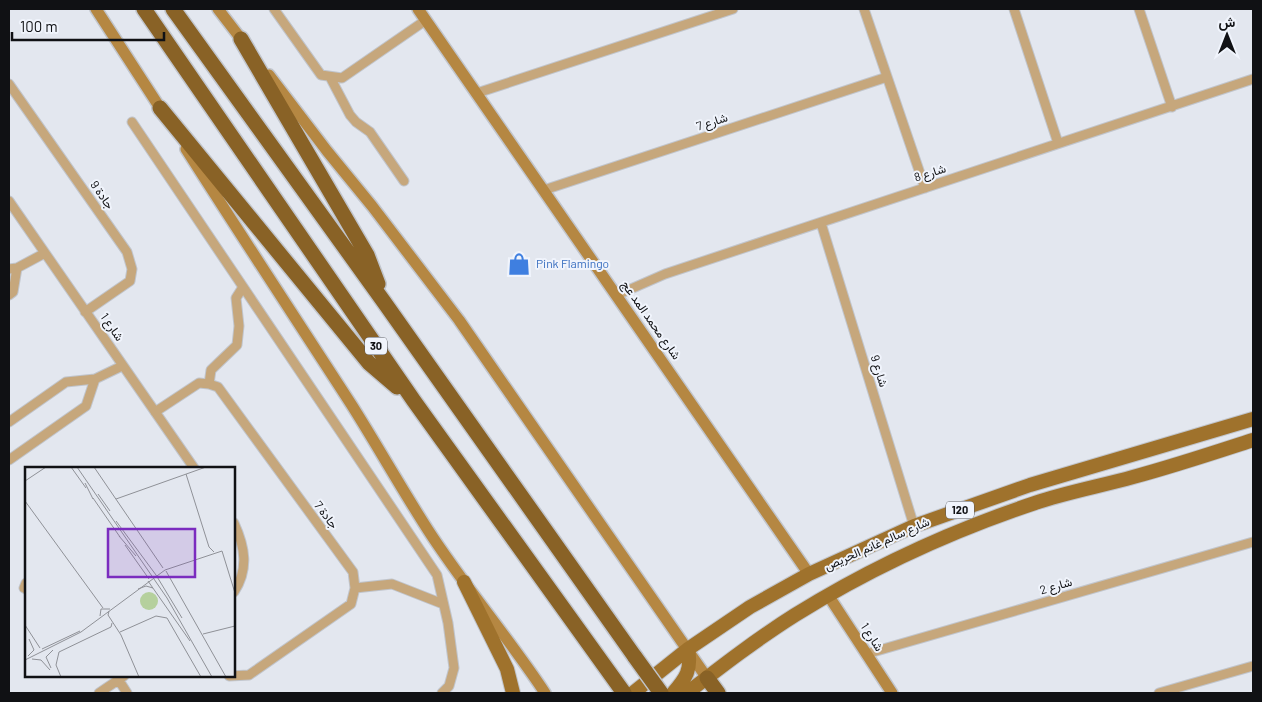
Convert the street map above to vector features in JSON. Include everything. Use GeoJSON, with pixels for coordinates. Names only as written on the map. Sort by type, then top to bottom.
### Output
{"type":"FeatureCollection","features":[{"type":"Feature","properties":{"kind":"highway","name":"30"},"geometry":{"type":"LineString","coordinates":[[144,9],[414,401],[624,693]]}},
{"type":"Feature","properties":{"kind":"highway","name":"30"},"geometry":{"type":"LineString","coordinates":[[173,9],[384,302],[661,693]]}},
{"type":"Feature","properties":{"kind":"highway"},"geometry":{"type":"LineString","coordinates":[[241,39],[367,255],[384,302]]}},
{"type":"Feature","properties":{"kind":"highway"},"geometry":{"type":"LineString","coordinates":[[160,108],[370,363],[414,401]]}},
{"type":"Feature","properties":{"kind":"highway"},"geometry":{"type":"LineString","coordinates":[[707,678],[718,693]]}},
{"type":"Feature","properties":{"kind":"main road"},"geometry":{"type":"LineString","coordinates":[[96,9],[268,278],[352,405],[428,531],[519,654],[545,693]]}},
{"type":"Feature","properties":{"kind":"main road"},"geometry":{"type":"LineString","coordinates":[[218,9],[327,151],[372,206],[458,320],[707,678]]}},
{"type":"Feature","properties":{"kind":"main road","name":"شارع محمد المد عج"},"geometry":{"type":"LineString","coordinates":[[418,9],[809,574]]}},
{"type":"Feature","properties":{"kind":"main road","name":"شارع سالم غانم الحريص"},"geometry":{"type":"LineString","coordinates":[[660,672],[688,649],[750,606],[809,574],[914,526],[1030,485],[1253,419]]}},
{"type":"Feature","properties":{"kind":"main road","name":"شارع سالم غانم الحريص"},"geometry":{"type":"LineString","coordinates":[[687,693],[793,617],[828,595],[889,563],[950,536],[1035,503],[1136,476],[1253,440]]}},
{"type":"Feature","properties":{"kind":"main road"},"geometry":{"type":"LineString","coordinates":[[1131,455],[1127,458],[1126,467],[1128,472],[1136,476]]}},
{"type":"Feature","properties":{"kind":"main road"},"geometry":{"type":"LineString","coordinates":[[464,582],[507,669],[513,693]]}},
{"type":"Feature","properties":{"kind":"main road","name":"شارع 1"},"geometry":{"type":"LineString","coordinates":[[828,595],[892,693]]}},
{"type":"Feature","properties":{"kind":"main road"},"geometry":{"type":"LineString","coordinates":[[672,693],[687,674],[691,661],[688,649]]}},
{"type":"Feature","properties":{"kind":"main road"},"geometry":{"type":"LineString","coordinates":[[633,693],[660,672]]}},
{"type":"Feature","properties":{"kind":"main road"},"geometry":{"type":"LineString","coordinates":[[638,693],[660,672]]}},
{"type":"Feature","properties":{"kind":"street"},"geometry":{"type":"LineString","coordinates":[[274,9],[321,75],[342,78],[426,20]]}},
{"type":"Feature","properties":{"kind":"street"},"geometry":{"type":"LineString","coordinates":[[477,93],[733,9]]}},
{"type":"Feature","properties":{"kind":"street"},"geometry":{"type":"LineString","coordinates":[[864,9],[924,188]]}},
{"type":"Feature","properties":{"kind":"street"},"geometry":{"type":"LineString","coordinates":[[1014,9],[1058,143]]}},
{"type":"Feature","properties":{"kind":"street"},"geometry":{"type":"LineString","coordinates":[[1139,9],[1172,107]]}},
{"type":"Feature","properties":{"kind":"street"},"geometry":{"type":"LineString","coordinates":[[330,77],[350,115],[370,132],[404,182]]}},
{"type":"Feature","properties":{"kind":"street","name":"شارع 7"},"geometry":{"type":"LineString","coordinates":[[544,190],[887,77]]}},
{"type":"Feature","properties":{"kind":"street","name":"شارع 8"},"geometry":{"type":"LineString","coordinates":[[617,295],[665,274],[1253,79]]}},
{"type":"Feature","properties":{"kind":"street","name":"جادة 9"},"geometry":{"type":"LineString","coordinates":[[9,84],[127,252],[132,268],[130,281],[85,312]]}},
{"type":"Feature","properties":{"kind":"street"},"geometry":{"type":"LineString","coordinates":[[132,122],[437,575],[454,668],[449,686],[442,693]]}},
{"type":"Feature","properties":{"kind":"street","name":"شارع 1"},"geometry":{"type":"LineString","coordinates":[[9,201],[193,467]]}},
{"type":"Feature","properties":{"kind":"street","name":"شارع 9"},"geometry":{"type":"LineString","coordinates":[[821,223],[914,526]]}},
{"type":"Feature","properties":{"kind":"street"},"geometry":{"type":"LineString","coordinates":[[9,295],[13,292],[13,269],[45,253]]}},
{"type":"Feature","properties":{"kind":"street"},"geometry":{"type":"LineString","coordinates":[[155,412],[199,383],[209,384],[211,370],[237,345],[239,326],[236,298],[243,287]]}},
{"type":"Feature","properties":{"kind":"street"},"geometry":{"type":"LineString","coordinates":[[9,422],[66,382],[95,379],[122,366]]}},
{"type":"Feature","properties":{"kind":"street"},"geometry":{"type":"LineString","coordinates":[[9,460],[86,406],[95,379]]}},
{"type":"Feature","properties":{"kind":"street","name":"جادة 7"},"geometry":{"type":"LineString","coordinates":[[209,384],[218,387],[353,572],[355,588]]}},
{"type":"Feature","properties":{"kind":"street"},"geometry":{"type":"LineString","coordinates":[[235,526],[246,556],[240,584],[235,591]]}},
{"type":"Feature","properties":{"kind":"street","name":"شارع 2"},"geometry":{"type":"LineString","coordinates":[[866,654],[1253,542]]}},
{"type":"Feature","properties":{"kind":"street"},"geometry":{"type":"LineString","coordinates":[[235,676],[249,675],[351,604],[355,588],[392,584],[443,604]]}},
{"type":"Feature","properties":{"kind":"street"},"geometry":{"type":"LineString","coordinates":[[1159,693],[1253,666]]}},
{"type":"Feature","properties":{"kind":"street"},"geometry":{"type":"LineString","coordinates":[[99,693],[121,678],[127,693]]}},
{"type":"Feature","properties":{"kind":"place","name":"Pink Flamingo"},"geometry":{"type":"Point","coordinates":[519,264]}}]}
